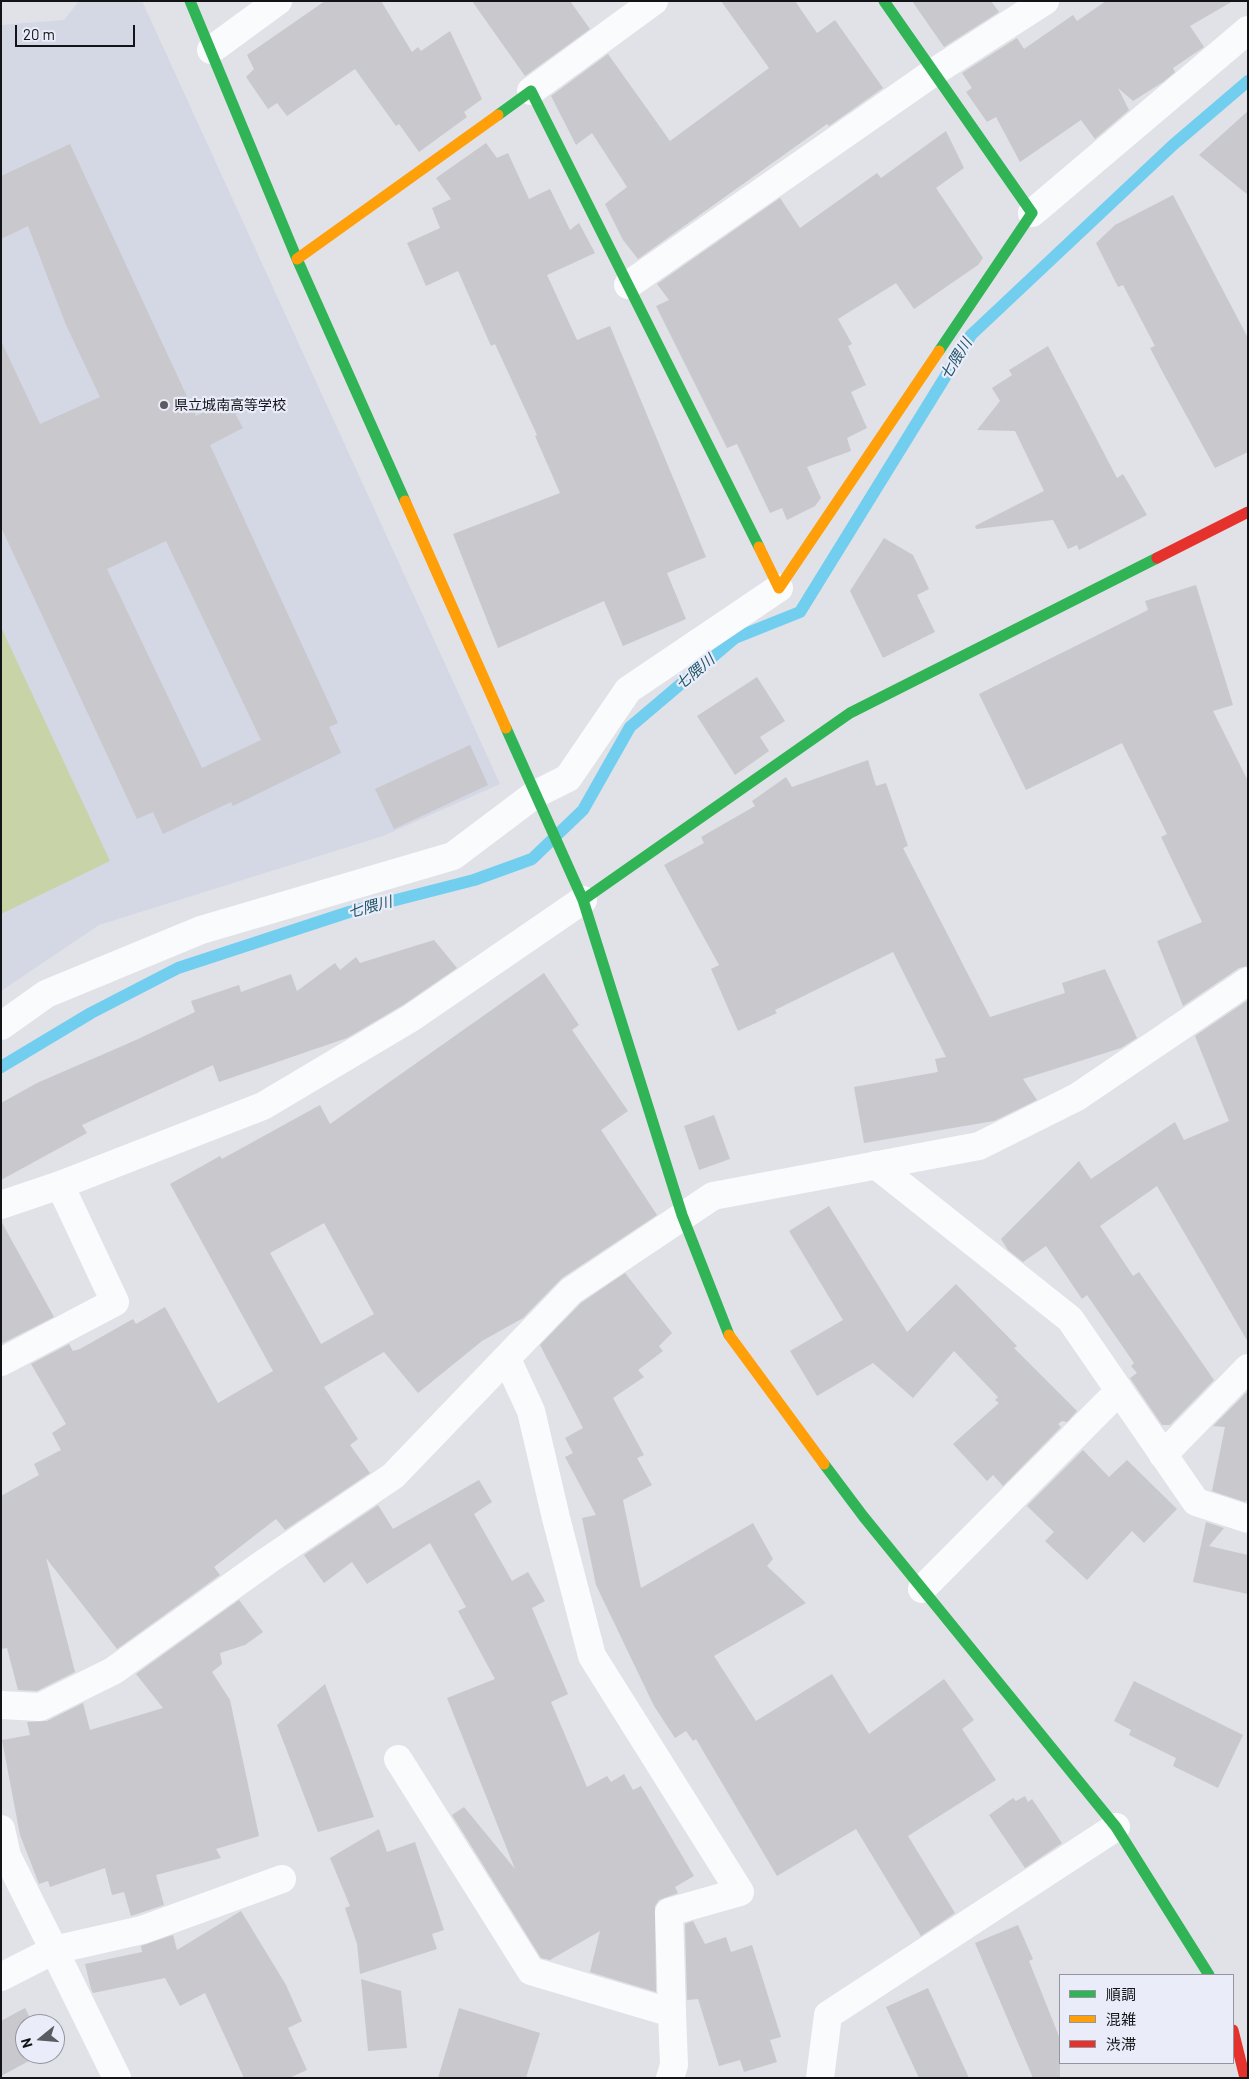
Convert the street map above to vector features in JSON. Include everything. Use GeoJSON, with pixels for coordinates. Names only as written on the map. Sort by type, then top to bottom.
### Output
{"type":"FeatureCollection","features":[{"type":"Feature","properties":{"kind":"street"},"geometry":{"type":"LineString","coordinates":[[190,1],[297,259],[539,806],[583,900],[682,1215],[728,1334],[863,1516],[1116,1827],[1208,1974]]}},
{"type":"Feature","properties":{"kind":"street"},"geometry":{"type":"LineString","coordinates":[[211,50],[278,1]]}},
{"type":"Feature","properties":{"kind":"street"},"geometry":{"type":"LineString","coordinates":[[297,259],[654,1]]}},
{"type":"Feature","properties":{"kind":"street"},"geometry":{"type":"LineString","coordinates":[[884,1],[1032,213]]}},
{"type":"Feature","properties":{"kind":"street"},"geometry":{"type":"LineString","coordinates":[[628,285],[934,72],[1045,1]]}},
{"type":"Feature","properties":{"kind":"street"},"geometry":{"type":"LineString","coordinates":[[1,1026],[46,994],[201,930],[453,856],[539,806],[568,778],[628,690],[779,588],[1032,213],[1248,30]]}},
{"type":"Feature","properties":{"kind":"street"},"geometry":{"type":"LineString","coordinates":[[531,91],[779,588]]}},
{"type":"Feature","properties":{"kind":"street"},"geometry":{"type":"LineString","coordinates":[[1,1205],[60,1185],[263,1106],[411,1018],[850,713],[1248,512]]}},
{"type":"Feature","properties":{"kind":"street"},"geometry":{"type":"LineString","coordinates":[[1,1705],[40,1708],[113,1670],[267,1561],[393,1476],[571,1291],[713,1196],[979,1146],[1077,1098],[1248,981]]}},
{"type":"Feature","properties":{"kind":"street"},"geometry":{"type":"LineString","coordinates":[[876,1165],[1070,1319],[1196,1502],[1248,1519]]}},
{"type":"Feature","properties":{"kind":"street"},"geometry":{"type":"LineString","coordinates":[[1,1362],[115,1302],[60,1185]]}},
{"type":"Feature","properties":{"kind":"street"},"geometry":{"type":"LineString","coordinates":[[507,1359],[531,1412],[592,1656],[740,1892],[669,1912],[674,2065],[670,2078]]}},
{"type":"Feature","properties":{"kind":"street"},"geometry":{"type":"LineString","coordinates":[[1163,1454],[1248,1368]]}},
{"type":"Feature","properties":{"kind":"street"},"geometry":{"type":"LineString","coordinates":[[922,1589],[1120,1391]]}},
{"type":"Feature","properties":{"kind":"street"},"geometry":{"type":"LineString","coordinates":[[398,1759],[531,1971],[672,2013]]}},
{"type":"Feature","properties":{"kind":"street"},"geometry":{"type":"LineString","coordinates":[[820,2078],[828,2015],[1116,1827]]}},
{"type":"Feature","properties":{"kind":"street"},"geometry":{"type":"LineString","coordinates":[[1,1829],[7,1856],[118,2078]]}},
{"type":"Feature","properties":{"kind":"street"},"geometry":{"type":"LineString","coordinates":[[1,1977],[54,1950],[142,1930],[282,1879]]}},
{"type":"Feature","properties":{"kind":"street"},"geometry":{"type":"LineString","coordinates":[[1234,2030],[1248,2024]]}},
{"type":"Feature","properties":{"kind":"street"},"geometry":{"type":"LineString","coordinates":[[1234,2034],[1245,2078]]}},
{"type":"Feature","properties":{"kind":"shaded area","name":"県立城南高等学校"},"geometry":{"type":"Polygon","coordinates":[[[79,1],[142,1],[500,784],[383,836],[99,925],[1,991],[1,25],[64,20],[79,1]]]}},
{"type":"Feature","properties":{"kind":"green space"},"geometry":{"type":"Polygon","coordinates":[[[1,627],[110,861],[1,914],[1,627]]]}},
{"type":"Feature","properties":{"kind":"building"},"geometry":{"type":"Polygon","coordinates":[[[325,1],[381,1],[412,52],[418,47],[421,51],[450,31],[482,99],[464,112],[467,117],[419,152],[399,124],[396,126],[355,69],[287,116],[277,103],[268,109],[246,77],[254,69],[247,55],[325,1]]]}},
{"type":"Feature","properties":{"kind":"building"},"geometry":{"type":"Polygon","coordinates":[[[472,1],[570,1],[590,29],[525,76],[472,1]]]}},
{"type":"Feature","properties":{"kind":"building"},"geometry":{"type":"Polygon","coordinates":[[[721,1],[795,1],[817,33],[835,20],[883,88],[829,126],[827,124],[638,259],[623,240],[605,204],[627,187],[592,133],[576,145],[551,96],[608,54],[670,141],[769,68],[721,1]]]}},
{"type":"Feature","properties":{"kind":"building"},"geometry":{"type":"Polygon","coordinates":[[[912,1],[991,1],[999,12],[944,47],[912,1]]]}},
{"type":"Feature","properties":{"kind":"building"},"geometry":{"type":"Polygon","coordinates":[[[1106,1],[1233,1],[1190,26],[1204,47],[1173,68],[1175,72],[1163,82],[1133,101],[1118,88],[1129,110],[1095,139],[1081,120],[1020,162],[996,117],[987,122],[966,92],[972,88],[962,73],[1017,38],[1024,49],[1073,15],[1077,21],[1106,1]]]}},
{"type":"Feature","properties":{"kind":"building"},"geometry":{"type":"Polygon","coordinates":[[[1248,111],[1248,195],[1199,155],[1248,111]]]}},
{"type":"Feature","properties":{"kind":"building"},"geometry":{"type":"Polygon","coordinates":[[[946,131],[964,168],[936,188],[983,258],[978,265],[914,309],[896,283],[838,319],[852,344],[848,346],[866,385],[851,392],[867,428],[847,438],[851,451],[807,467],[821,498],[815,506],[787,520],[782,508],[770,513],[737,444],[727,448],[656,306],[669,300],[657,284],[780,198],[800,228],[877,173],[881,178],[946,131]]]}},
{"type":"Feature","properties":{"kind":"building"},"geometry":{"type":"Polygon","coordinates":[[[486,143],[497,158],[508,153],[529,199],[550,189],[570,230],[579,223],[595,253],[547,275],[577,340],[610,326],[706,557],[667,573],[686,619],[623,646],[604,601],[498,648],[453,534],[560,493],[535,436],[537,435],[495,344],[491,346],[458,271],[426,286],[407,243],[440,228],[432,208],[451,199],[436,178],[486,143]]]}},
{"type":"Feature","properties":{"kind":"building"},"geometry":{"type":"Polygon","coordinates":[[[70,144],[196,416],[228,401],[243,428],[210,445],[338,723],[329,727],[341,753],[233,806],[231,802],[163,834],[153,812],[137,819],[1,527],[1,341],[40,424],[100,397],[66,325],[28,226],[1,239],[1,176],[70,144]],[[166,541],[107,569],[202,768],[261,740],[166,541]]]}},
{"type":"Feature","properties":{"kind":"building"},"geometry":{"type":"Polygon","coordinates":[[[1173,195],[1248,338],[1248,452],[1215,468],[1150,348],[1155,346],[1123,285],[1118,287],[1096,243],[1115,225],[1173,195]]]}},
{"type":"Feature","properties":{"kind":"building"},"geometry":{"type":"Polygon","coordinates":[[[1048,346],[1117,478],[1123,474],[1147,515],[1079,550],[1077,545],[1068,549],[1053,520],[976,529],[975,526],[1044,491],[1015,431],[977,430],[1000,401],[992,388],[1012,375],[1009,370],[1048,346]]]}},
{"type":"Feature","properties":{"kind":"building"},"geometry":{"type":"Polygon","coordinates":[[[884,538],[913,555],[929,589],[917,595],[935,632],[883,658],[850,591],[884,538]]]}},
{"type":"Feature","properties":{"kind":"building"},"geometry":{"type":"Polygon","coordinates":[[[1196,585],[1233,705],[1213,711],[1248,781],[1248,966],[1239,968],[1183,1006],[1157,941],[1202,922],[1161,837],[1167,834],[1122,743],[1026,790],[979,694],[1148,610],[1145,601],[1196,585]]]}},
{"type":"Feature","properties":{"kind":"building"},"geometry":{"type":"Polygon","coordinates":[[[757,677],[785,721],[760,737],[769,751],[735,775],[697,716],[757,677]]]}},
{"type":"Feature","properties":{"kind":"building"},"geometry":{"type":"Polygon","coordinates":[[[470,745],[488,785],[394,829],[375,789],[470,745]]]}},
{"type":"Feature","properties":{"kind":"building"},"geometry":{"type":"Polygon","coordinates":[[[868,760],[876,786],[886,783],[908,846],[903,848],[990,1017],[1065,993],[1062,983],[1105,969],[1137,1038],[1121,1048],[1023,1079],[1037,1100],[994,1121],[864,1143],[854,1087],[938,1072],[935,1059],[946,1057],[893,952],[775,1010],[777,1013],[738,1031],[711,969],[719,965],[664,865],[704,843],[701,837],[755,806],[752,801],[786,777],[792,787],[868,760]]]}},
{"type":"Feature","properties":{"kind":"building"},"geometry":{"type":"Polygon","coordinates":[[[434,940],[457,968],[403,1005],[347,1038],[219,1082],[213,1065],[82,1125],[87,1133],[1,1180],[1,1103],[37,1083],[195,1012],[191,1001],[239,985],[241,992],[291,974],[297,991],[335,963],[340,970],[356,957],[360,963],[434,940]]]}},
{"type":"Feature","properties":{"kind":"building"},"geometry":{"type":"Polygon","coordinates":[[[544,973],[579,1025],[572,1030],[628,1111],[601,1130],[657,1215],[562,1278],[523,1318],[482,1341],[418,1393],[384,1352],[324,1387],[358,1439],[350,1445],[370,1473],[285,1530],[276,1519],[214,1567],[220,1575],[117,1649],[46,1558],[75,1672],[37,1691],[18,1690],[7,1648],[1,1649],[1,1496],[39,1475],[34,1464],[61,1450],[52,1433],[66,1424],[31,1364],[69,1344],[73,1351],[80,1349],[133,1319],[136,1324],[165,1307],[218,1403],[273,1371],[170,1184],[220,1156],[222,1159],[320,1105],[330,1124],[544,973]],[[324,1223],[270,1253],[321,1344],[374,1314],[324,1223]]]}},
{"type":"Feature","properties":{"kind":"building"},"geometry":{"type":"Polygon","coordinates":[[[1248,1000],[1248,1342],[1157,1186],[1100,1226],[1133,1276],[1139,1272],[1214,1380],[1170,1425],[1162,1425],[1130,1378],[1137,1373],[1131,1366],[1134,1363],[1087,1295],[1082,1299],[1046,1246],[1023,1262],[1008,1250],[1001,1239],[1079,1161],[1091,1179],[1175,1122],[1184,1140],[1229,1121],[1195,1036],[1248,1000]]]}},
{"type":"Feature","properties":{"kind":"building"},"geometry":{"type":"Polygon","coordinates":[[[714,1115],[730,1159],[699,1170],[684,1126],[714,1115]]]}},
{"type":"Feature","properties":{"kind":"building"},"geometry":{"type":"Polygon","coordinates":[[[829,1206],[907,1332],[956,1284],[1017,1346],[1014,1348],[1077,1411],[1067,1422],[1062,1421],[1058,1424],[1061,1427],[1003,1486],[993,1475],[987,1481],[953,1444],[999,1403],[995,1400],[998,1397],[954,1351],[913,1398],[873,1363],[817,1396],[790,1351],[843,1320],[789,1231],[829,1206]]]}},
{"type":"Feature","properties":{"kind":"building"},"geometry":{"type":"Polygon","coordinates":[[[1,1221],[54,1317],[1,1344],[1,1221]]]}},
{"type":"Feature","properties":{"kind":"building"},"geometry":{"type":"Polygon","coordinates":[[[625,1273],[672,1333],[659,1346],[663,1351],[638,1370],[644,1377],[613,1398],[644,1455],[637,1458],[652,1485],[623,1500],[641,1588],[753,1523],[773,1559],[767,1566],[806,1603],[714,1656],[756,1721],[832,1674],[869,1734],[944,1679],[974,1720],[962,1729],[996,1780],[908,1836],[955,1913],[921,1936],[856,1829],[777,1876],[696,1739],[693,1741],[686,1731],[675,1738],[654,1706],[596,1585],[582,1518],[596,1515],[565,1457],[573,1453],[565,1438],[583,1428],[540,1345],[581,1303],[625,1273]]]}},
{"type":"Feature","properties":{"kind":"building"},"geometry":{"type":"Polygon","coordinates":[[[1248,1391],[1248,1499],[1245,1502],[1212,1491],[1225,1427],[1213,1426],[1248,1391]]]}},
{"type":"Feature","properties":{"kind":"building"},"geometry":{"type":"Polygon","coordinates":[[[1083,1450],[1109,1477],[1127,1460],[1177,1509],[1144,1543],[1132,1531],[1087,1580],[1045,1541],[1054,1532],[1027,1506],[1083,1450]]]}},
{"type":"Feature","properties":{"kind":"building"},"geometry":{"type":"Polygon","coordinates":[[[479,1480],[492,1502],[474,1514],[512,1581],[528,1572],[545,1601],[532,1608],[568,1694],[551,1702],[587,1787],[607,1776],[611,1782],[624,1774],[633,1790],[641,1786],[694,1876],[675,1887],[678,1893],[659,1900],[655,1906],[656,1992],[590,1972],[600,1931],[550,1960],[541,1958],[452,1815],[464,1807],[515,1869],[447,1698],[495,1679],[458,1611],[466,1607],[430,1543],[367,1584],[352,1562],[324,1583],[304,1555],[378,1505],[393,1529],[479,1480]]]}},
{"type":"Feature","properties":{"kind":"building"},"geometry":{"type":"Polygon","coordinates":[[[1206,1522],[1224,1528],[1209,1546],[1248,1555],[1248,1594],[1193,1582],[1206,1522]]]}},
{"type":"Feature","properties":{"kind":"building"},"geometry":{"type":"Polygon","coordinates":[[[239,1600],[263,1632],[245,1645],[220,1653],[222,1664],[212,1672],[230,1700],[259,1836],[216,1849],[221,1858],[156,1875],[164,1905],[131,1916],[124,1892],[112,1895],[105,1868],[50,1887],[48,1881],[39,1884],[20,1835],[2,1740],[30,1735],[27,1722],[47,1721],[83,1703],[90,1730],[163,1708],[136,1674],[239,1600]]]}},
{"type":"Feature","properties":{"kind":"building"},"geometry":{"type":"Polygon","coordinates":[[[1134,1681],[1243,1735],[1218,1788],[1173,1766],[1176,1758],[1129,1735],[1131,1730],[1114,1721],[1134,1681]]]}},
{"type":"Feature","properties":{"kind":"building"},"geometry":{"type":"Polygon","coordinates":[[[325,1684],[374,1817],[318,1832],[277,1725],[325,1684]]]}},
{"type":"Feature","properties":{"kind":"building"},"geometry":{"type":"Polygon","coordinates":[[[1025,1796],[1028,1802],[1032,1799],[1062,1843],[1025,1868],[989,1815],[1013,1798],[1016,1801],[1025,1796]]]}},
{"type":"Feature","properties":{"kind":"building"},"geometry":{"type":"Polygon","coordinates":[[[379,1829],[387,1852],[415,1842],[444,1930],[432,1934],[437,1949],[360,1974],[357,1944],[345,1908],[350,1906],[330,1858],[379,1829]]]}},
{"type":"Feature","properties":{"kind":"building"},"geometry":{"type":"Polygon","coordinates":[[[241,1911],[286,1985],[302,2021],[288,2028],[307,2070],[289,2078],[244,2078],[205,1993],[180,2006],[165,1978],[93,1993],[91,1989],[85,1964],[142,1952],[141,1946],[173,1935],[177,1950],[241,1911]]]}},
{"type":"Feature","properties":{"kind":"building"},"geometry":{"type":"Polygon","coordinates":[[[693,1921],[705,1944],[726,1937],[731,1952],[752,1945],[781,2037],[770,2040],[777,2062],[744,2072],[740,2060],[719,2066],[698,1999],[687,2000],[685,1924],[693,1921]]]}},
{"type":"Feature","properties":{"kind":"building"},"geometry":{"type":"Polygon","coordinates":[[[1018,1925],[1033,1959],[1029,1961],[1059,2036],[1060,2078],[1033,2078],[975,1943],[1018,1925]]]}},
{"type":"Feature","properties":{"kind":"building"},"geometry":{"type":"Polygon","coordinates":[[[361,1979],[401,1991],[407,2048],[368,2051],[361,1979]]]}},
{"type":"Feature","properties":{"kind":"building"},"geometry":{"type":"Polygon","coordinates":[[[928,1988],[969,2078],[919,2078],[886,2007],[928,1988]]]}},
{"type":"Feature","properties":{"kind":"building"},"geometry":{"type":"Polygon","coordinates":[[[25,2008],[28,2014],[15,2014],[15,2064],[23,2064],[1,2076],[1,2021],[25,2008]]]}},
{"type":"Feature","properties":{"kind":"building"},"geometry":{"type":"Polygon","coordinates":[[[459,2008],[540,2033],[526,2078],[438,2078],[459,2008]]]}},
{"type":"Feature","properties":{"kind":"waterway","name":"七隈川"},"geometry":{"type":"LineString","coordinates":[[1,1067],[91,1013],[178,968],[349,912],[474,880],[532,859],[583,810],[630,727],[735,638],[800,612],[971,335],[1173,145],[1248,81]]}},
{"type":"Feature","properties":{"kind":"traffic: fast"},"geometry":{"type":"LineString","coordinates":[[190,1],[297,259],[405,501]]}},
{"type":"Feature","properties":{"kind":"traffic: fast"},"geometry":{"type":"LineString","coordinates":[[884,1],[1032,213],[939,351]]}},
{"type":"Feature","properties":{"kind":"traffic: fast"},"geometry":{"type":"LineString","coordinates":[[498,115],[531,91],[759,547]]}},
{"type":"Feature","properties":{"kind":"traffic: fast"},"geometry":{"type":"LineString","coordinates":[[583,900],[850,713],[1157,558]]}},
{"type":"Feature","properties":{"kind":"traffic: fast"},"geometry":{"type":"LineString","coordinates":[[506,728],[583,900],[682,1215],[729,1335]]}},
{"type":"Feature","properties":{"kind":"traffic: fast"},"geometry":{"type":"LineString","coordinates":[[824,1464],[863,1516],[1116,1827],[1208,1974]]}},
{"type":"Feature","properties":{"kind":"traffic: slow"},"geometry":{"type":"LineString","coordinates":[[297,259],[498,115]]}},
{"type":"Feature","properties":{"kind":"traffic: slow"},"geometry":{"type":"LineString","coordinates":[[759,547],[779,588],[939,351]]}},
{"type":"Feature","properties":{"kind":"traffic: slow"},"geometry":{"type":"LineString","coordinates":[[405,501],[506,728]]}},
{"type":"Feature","properties":{"kind":"traffic: slow"},"geometry":{"type":"LineString","coordinates":[[729,1335],[824,1464]]}},
{"type":"Feature","properties":{"kind":"traffic: jam"},"geometry":{"type":"LineString","coordinates":[[1157,558],[1248,512]]}},
{"type":"Feature","properties":{"kind":"traffic: jam"},"geometry":{"type":"LineString","coordinates":[[1234,2034],[1245,2078]]}},
{"type":"Feature","properties":{"kind":"place","name":"県立城南高等学校"},"geometry":{"type":"Point","coordinates":[164,405]}}]}
